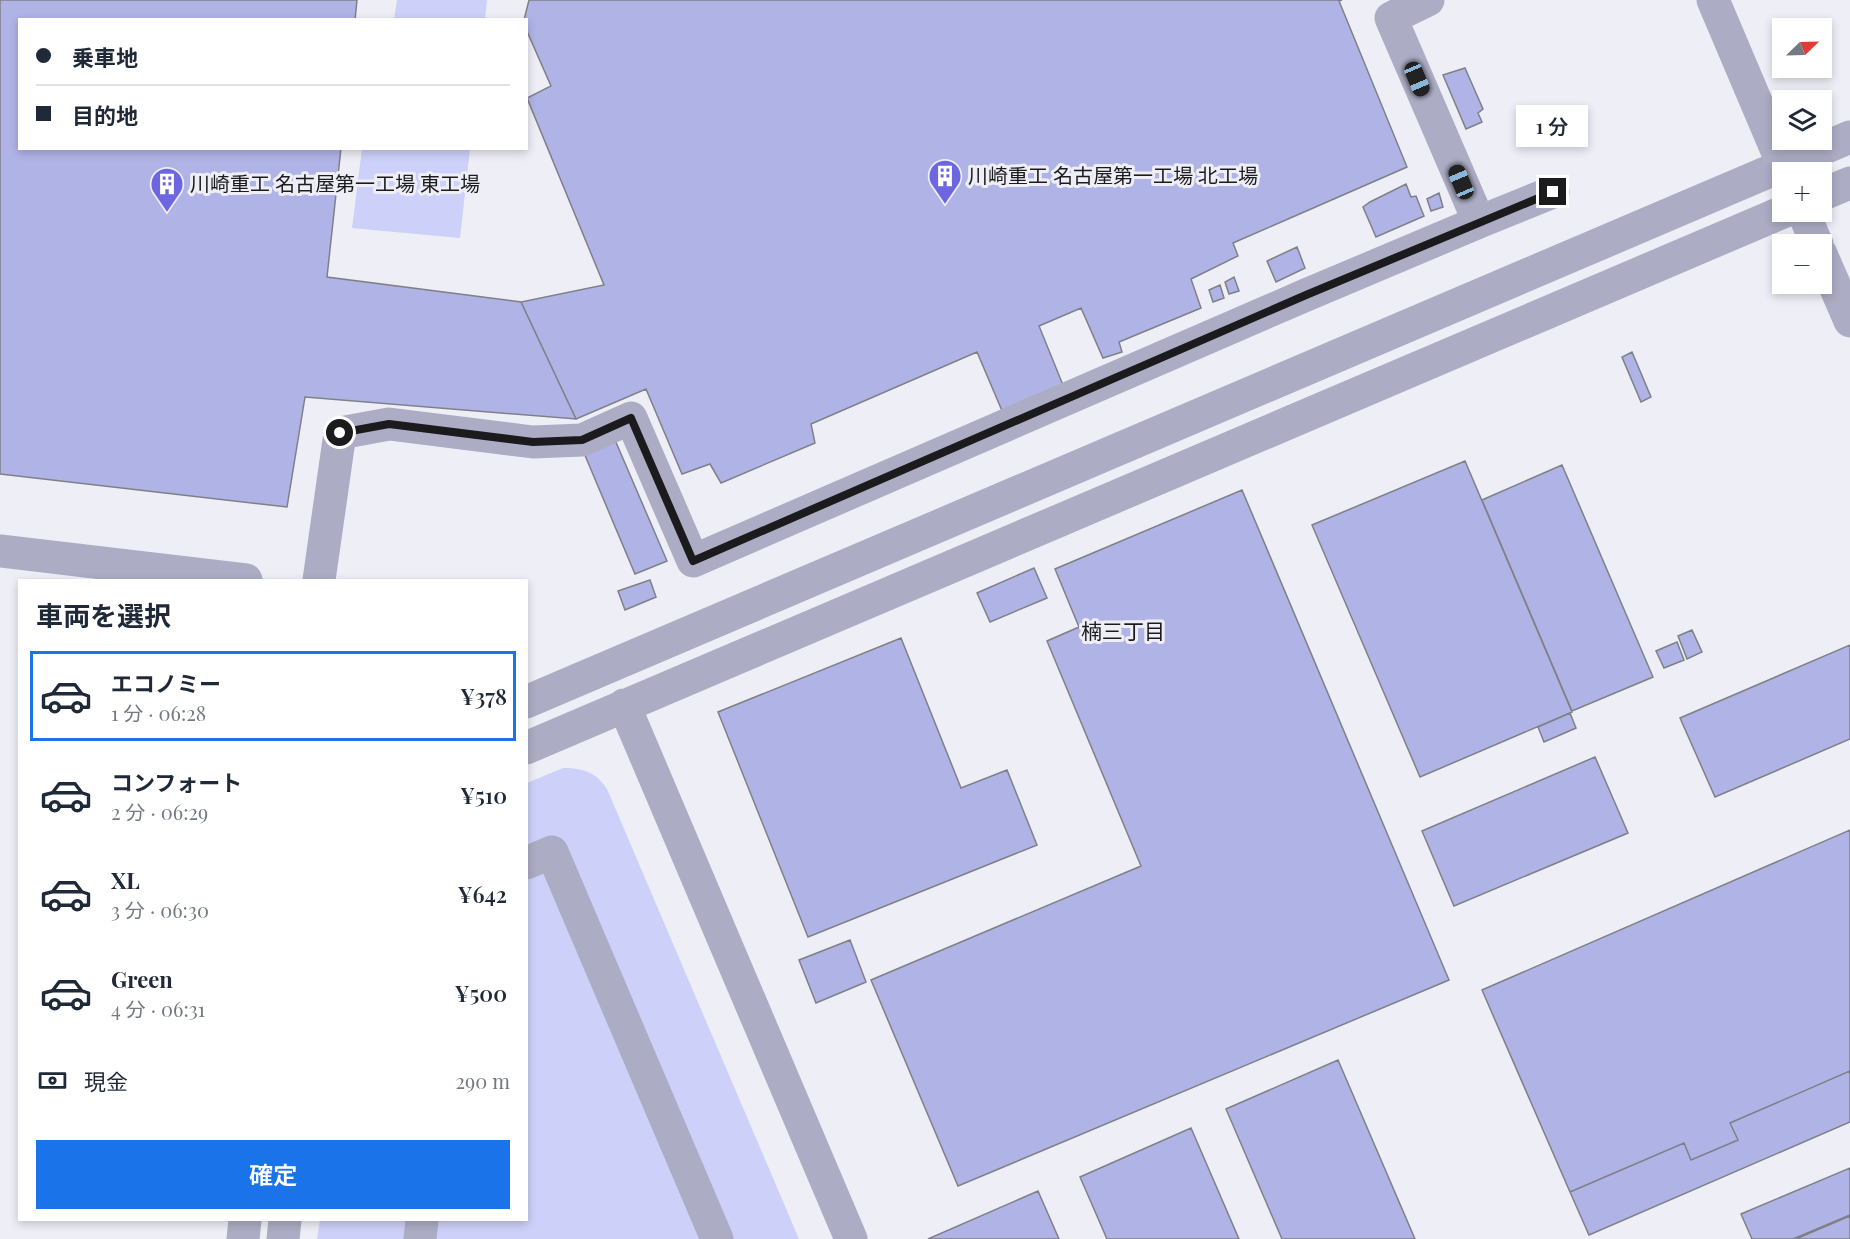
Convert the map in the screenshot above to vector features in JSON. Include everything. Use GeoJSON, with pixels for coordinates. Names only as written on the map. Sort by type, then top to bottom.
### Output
{"type":"FeatureCollection","features":[{"type":"Feature","properties":{"kind":"street"},"geometry":{"type":"LineString","coordinates":[[1428,0],[1391,18],[1479,222]]}},
{"type":"Feature","properties":{"kind":"street"},"geometry":{"type":"LineString","coordinates":[[1713,0],[1782,162]]}},
{"type":"Feature","properties":{"kind":"street"},"geometry":{"type":"LineString","coordinates":[[1799,162],[1850,136]]}},
{"type":"Feature","properties":{"kind":"street"},"geometry":{"type":"LineString","coordinates":[[528,701],[1772,175]]}},
{"type":"Feature","properties":{"kind":"street"},"geometry":{"type":"LineString","coordinates":[[1832,190],[1850,183]]}},
{"type":"Feature","properties":{"kind":"street"},"geometry":{"type":"LineString","coordinates":[[319,579],[340,433],[389,424],[533,442],[582,440],[631,418],[693,561],[1306,295],[1553,192]]}},
{"type":"Feature","properties":{"kind":"street"},"geometry":{"type":"LineString","coordinates":[[528,747],[1772,217]]}},
{"type":"Feature","properties":{"kind":"street"},"geometry":{"type":"LineString","coordinates":[[1832,279],[1850,321]]}},
{"type":"Feature","properties":{"kind":"street"},"geometry":{"type":"LineString","coordinates":[[0,551],[238,579]]}},
{"type":"Feature","properties":{"kind":"street"},"geometry":{"type":"LineString","coordinates":[[624,705],[851,1239]]}},
{"type":"Feature","properties":{"kind":"street"},"geometry":{"type":"LineString","coordinates":[[528,862],[552,852],[717,1239]]}},
{"type":"Feature","properties":{"kind":"street"},"geometry":{"type":"LineString","coordinates":[[243,1239],[245,1221]]}},
{"type":"Feature","properties":{"kind":"street"},"geometry":{"type":"LineString","coordinates":[[282,1239],[285,1221]]}},
{"type":"Feature","properties":{"kind":"street"},"geometry":{"type":"LineString","coordinates":[[420,1239],[422,1221]]}},
{"type":"Feature","properties":{"kind":"shaded area"},"geometry":{"type":"Polygon","coordinates":[[[397,0],[487,0],[485,18],[394,18],[397,0]]]}},
{"type":"Feature","properties":{"kind":"shaded area"},"geometry":{"type":"Polygon","coordinates":[[[362,150],[470,150],[460,238],[352,228],[362,150]]]}},
{"type":"Feature","properties":{"kind":"shaded area"},"geometry":{"type":"Polygon","coordinates":[[[563,768],[577,769],[594,775],[607,789],[799,1239],[317,1239],[320,1221],[528,1221],[528,783],[563,768]]]}},
{"type":"Feature","properties":{"kind":"building","name":"川崎重工 名古屋第一工場 東工場"},"geometry":{"type":"Polygon","coordinates":[[[0,0],[357,0],[355,18],[18,18],[18,150],[341,150],[327,277],[521,302],[576,419],[305,397],[287,507],[0,474],[0,0]]]}},
{"type":"Feature","properties":{"kind":"building","name":"川崎重工 名古屋第一工場 北工場"},"geometry":{"type":"Polygon","coordinates":[[[529,0],[1342,0],[1339,1],[1407,167],[1233,243],[1238,256],[1191,279],[1201,308],[1119,342],[1122,352],[1103,358],[1081,308],[1039,326],[1063,385],[1003,413],[977,352],[811,424],[815,443],[721,483],[710,464],[682,474],[646,389],[576,419],[521,302],[604,285],[528,100],[528,98],[551,86],[528,34],[528,18],[524,18],[529,0]]]}},
{"type":"Feature","properties":{"kind":"building"},"geometry":{"type":"Polygon","coordinates":[[[1465,68],[1483,109],[1478,113],[1482,122],[1466,129],[1443,75],[1465,68]]]}},
{"type":"Feature","properties":{"kind":"building"},"geometry":{"type":"Polygon","coordinates":[[[1406,184],[1411,197],[1416,196],[1424,216],[1376,237],[1363,207],[1406,184]]]}},
{"type":"Feature","properties":{"kind":"building"},"geometry":{"type":"Polygon","coordinates":[[[1439,193],[1443,207],[1431,211],[1427,199],[1439,193]]]}},
{"type":"Feature","properties":{"kind":"building"},"geometry":{"type":"Polygon","coordinates":[[[1297,247],[1305,268],[1276,282],[1267,261],[1297,247]]]}},
{"type":"Feature","properties":{"kind":"building"},"geometry":{"type":"Polygon","coordinates":[[[1234,277],[1239,291],[1229,294],[1225,282],[1234,277]]]}},
{"type":"Feature","properties":{"kind":"building"},"geometry":{"type":"Polygon","coordinates":[[[1220,285],[1224,298],[1213,302],[1209,290],[1220,285]]]}},
{"type":"Feature","properties":{"kind":"building"},"geometry":{"type":"Polygon","coordinates":[[[1632,352],[1651,397],[1641,402],[1622,357],[1632,352]]]}},
{"type":"Feature","properties":{"kind":"building"},"geometry":{"type":"Polygon","coordinates":[[[615,440],[667,561],[635,574],[584,453],[615,440]]]}},
{"type":"Feature","properties":{"kind":"building"},"geometry":{"type":"Polygon","coordinates":[[[1465,461],[1572,712],[1420,777],[1312,525],[1465,461]]]}},
{"type":"Feature","properties":{"kind":"building"},"geometry":{"type":"Polygon","coordinates":[[[1562,465],[1653,677],[1572,711],[1482,500],[1562,465]]]}},
{"type":"Feature","properties":{"kind":"building"},"geometry":{"type":"Polygon","coordinates":[[[1242,490],[1449,980],[958,1186],[871,980],[1141,866],[1047,641],[1079,627],[1055,569],[1242,490]]]}},
{"type":"Feature","properties":{"kind":"building"},"geometry":{"type":"Polygon","coordinates":[[[1034,568],[1047,598],[990,622],[977,593],[1034,568]]]}},
{"type":"Feature","properties":{"kind":"building"},"geometry":{"type":"Polygon","coordinates":[[[650,580],[656,597],[625,610],[618,591],[650,580]]]}},
{"type":"Feature","properties":{"kind":"building"},"geometry":{"type":"Polygon","coordinates":[[[1692,630],[1702,652],[1687,659],[1678,636],[1692,630]]]}},
{"type":"Feature","properties":{"kind":"building"},"geometry":{"type":"Polygon","coordinates":[[[901,638],[961,788],[1007,770],[1037,845],[808,937],[718,712],[901,638]]]}},
{"type":"Feature","properties":{"kind":"building"},"geometry":{"type":"Polygon","coordinates":[[[1677,642],[1684,660],[1664,668],[1656,651],[1677,642]]]}},
{"type":"Feature","properties":{"kind":"building"},"geometry":{"type":"Polygon","coordinates":[[[1850,645],[1850,739],[1715,797],[1680,718],[1850,645]]]}},
{"type":"Feature","properties":{"kind":"building"},"geometry":{"type":"Polygon","coordinates":[[[1570,713],[1576,728],[1544,742],[1538,727],[1570,713]]]}},
{"type":"Feature","properties":{"kind":"building"},"geometry":{"type":"Polygon","coordinates":[[[1595,757],[1628,833],[1454,906],[1422,831],[1595,757]]]}},
{"type":"Feature","properties":{"kind":"building"},"geometry":{"type":"Polygon","coordinates":[[[1850,830],[1850,1071],[1730,1123],[1738,1140],[1691,1160],[1684,1143],[1570,1192],[1482,990],[1850,830]]]}},
{"type":"Feature","properties":{"kind":"building"},"geometry":{"type":"Polygon","coordinates":[[[850,940],[866,982],[816,1003],[799,960],[850,940]]]}},
{"type":"Feature","properties":{"kind":"building"},"geometry":{"type":"Polygon","coordinates":[[[1338,1060],[1415,1239],[1282,1239],[1226,1109],[1338,1060]]]}},
{"type":"Feature","properties":{"kind":"building"},"geometry":{"type":"Polygon","coordinates":[[[1850,1071],[1850,1122],[1589,1235],[1570,1192],[1684,1143],[1691,1160],[1738,1140],[1730,1123],[1850,1071]]]}},
{"type":"Feature","properties":{"kind":"building"},"geometry":{"type":"Polygon","coordinates":[[[1191,1128],[1239,1239],[1107,1239],[1080,1177],[1191,1128]]]}},
{"type":"Feature","properties":{"kind":"building"},"geometry":{"type":"Polygon","coordinates":[[[1850,1168],[1850,1215],[1793,1239],[1752,1239],[1741,1214],[1850,1168]]]}},
{"type":"Feature","properties":{"kind":"building"},"geometry":{"type":"Polygon","coordinates":[[[1038,1191],[1059,1239],[928,1239],[1038,1191]]]}},
{"type":"Feature","properties":{"kind":"building"},"geometry":{"type":"Polygon","coordinates":[[[1850,1216],[1850,1239],[1796,1239],[1850,1216]]]}},
{"type":"Feature","properties":{"kind":"place","name":"川崎重工 名古屋第一工場 北工場"},"geometry":{"type":"Point","coordinates":[945,205]}},
{"type":"Feature","properties":{"kind":"place","name":"川崎重工 名古屋第一工場 東工場"},"geometry":{"type":"Point","coordinates":[167,213]}},
{"type":"Feature","properties":{"kind":"district","name":"楠三丁目"},"geometry":{"type":"Point","coordinates":[1123,632]}},
{"type":"Feature","properties":{"kind":"route"},"geometry":{"type":"LineString","coordinates":[[340,433],[389,424],[533,442],[582,440],[631,418],[693,561],[1306,295],[1553,192]]}}]}
